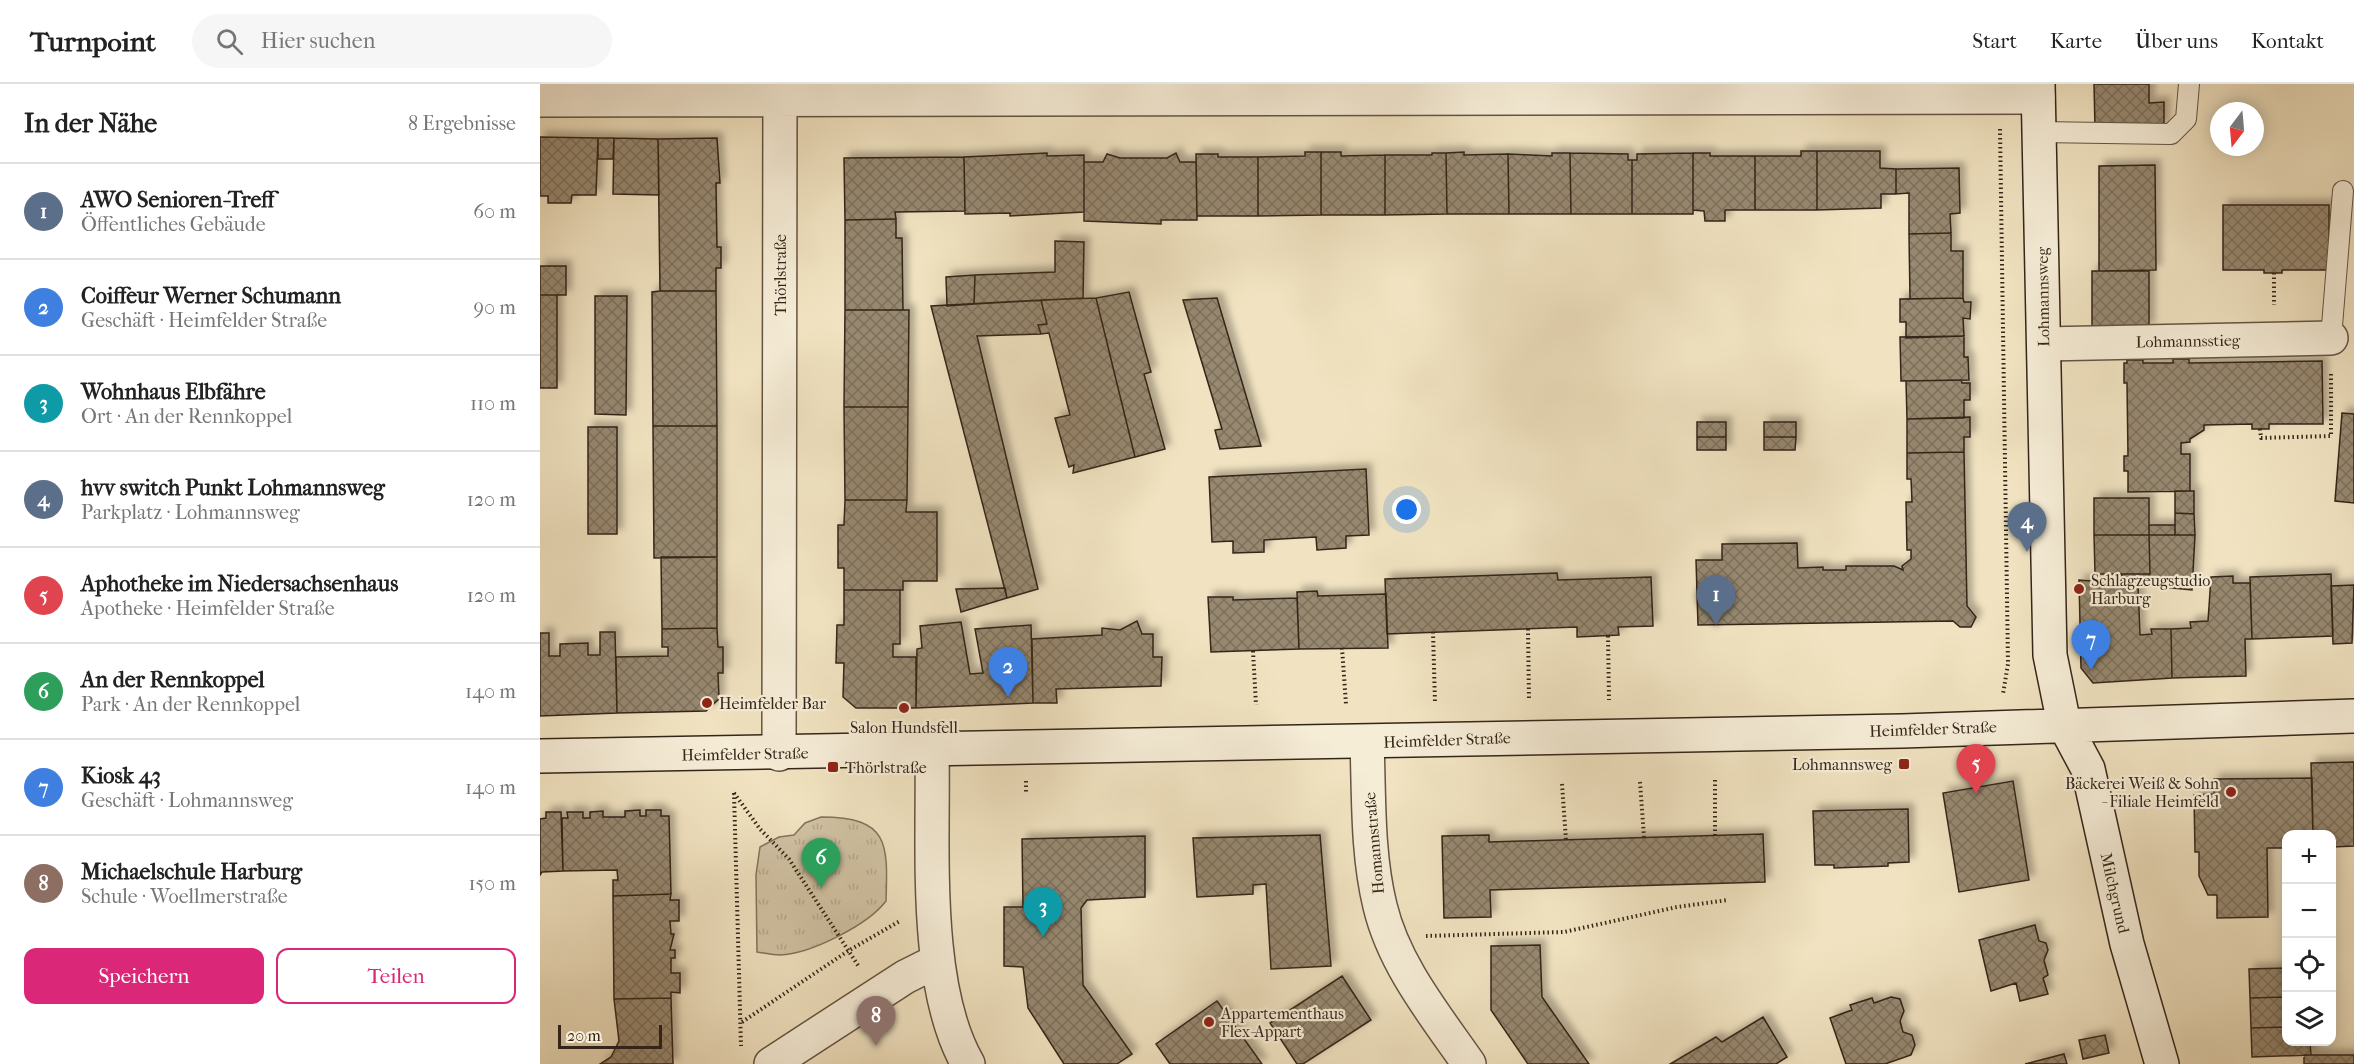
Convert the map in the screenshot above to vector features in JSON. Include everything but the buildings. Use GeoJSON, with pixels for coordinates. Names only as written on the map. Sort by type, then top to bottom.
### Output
{"type":"FeatureCollection","features":[{"type":"Feature","properties":{"kind":"street","name":"Lohmannsweg"},"geometry":{"type":"LineString","coordinates":[[2038,91],[2050,655],[2056,694],[2064,724]]}},
{"type":"Feature","properties":{"kind":"street"},"geometry":{"type":"LineString","coordinates":[[540,100],[780,92],[2038,91]]}},
{"type":"Feature","properties":{"kind":"street","name":"Thörlstraße"},"geometry":{"type":"LineString","coordinates":[[779,754],[780,92]]}},
{"type":"Feature","properties":{"kind":"street","name":"Lohmannsstieg"},"geometry":{"type":"LineString","coordinates":[[2044,344],[2331,338]]}},
{"type":"Feature","properties":{"kind":"street","name":"Heimfelder Straße"},"geometry":{"type":"LineString","coordinates":[[540,756],[779,754],[1366,742],[2354,716]]}},
{"type":"Feature","properties":{"kind":"street","name":"Milchgrund"},"geometry":{"type":"LineString","coordinates":[[2064,724],[2088,769],[2127,944],[2162,1064]]}},
{"type":"Feature","properties":{"kind":"street","name":"Homannstraße"},"geometry":{"type":"LineString","coordinates":[[1366,742],[1373,870],[1380,908],[1393,942],[1417,989],[1469,1064]]}},
{"type":"Feature","properties":{"kind":"street"},"geometry":{"type":"LineString","coordinates":[[932,750],[937,961],[947,1011],[968,1064]]}},
{"type":"Feature","properties":{"kind":"street"},"geometry":{"type":"LineString","coordinates":[[771,1064],[905,977],[937,961]]}},
{"type":"Feature","properties":{"kind":"lane"},"geometry":{"type":"LineString","coordinates":[[2039,132],[2171,134],[2187,119],[2189,84]]}},
{"type":"Feature","properties":{"kind":"lane"},"geometry":{"type":"LineString","coordinates":[[2331,338],[2343,192]]}},
{"type":"Feature","properties":{"kind":"path"},"geometry":{"type":"LineString","coordinates":[[2000,128],[2008,664],[2003,695]]}},
{"type":"Feature","properties":{"kind":"path"},"geometry":{"type":"LineString","coordinates":[[2260,429],[2261,438],[2331,436],[2331,338]]}},
{"type":"Feature","properties":{"kind":"path"},"geometry":{"type":"LineString","coordinates":[[1528,629],[1529,701]]}},
{"type":"Feature","properties":{"kind":"path"},"geometry":{"type":"LineString","coordinates":[[1433,632],[1436,703]]}},
{"type":"Feature","properties":{"kind":"path"},"geometry":{"type":"LineString","coordinates":[[1608,636],[1609,700]]}},
{"type":"Feature","properties":{"kind":"path"},"geometry":{"type":"LineString","coordinates":[[1342,648],[1346,704]]}},
{"type":"Feature","properties":{"kind":"path"},"geometry":{"type":"LineString","coordinates":[[1253,651],[1256,705]]}},
{"type":"Feature","properties":{"kind":"path"},"geometry":{"type":"LineString","coordinates":[[1715,780],[1715,836]]}},
{"type":"Feature","properties":{"kind":"path"},"geometry":{"type":"LineString","coordinates":[[1640,782],[1644,837]]}},
{"type":"Feature","properties":{"kind":"path"},"geometry":{"type":"LineString","coordinates":[[1562,784],[1566,840]]}},
{"type":"Feature","properties":{"kind":"path"},"geometry":{"type":"LineString","coordinates":[[741,1049],[734,793],[760,829],[789,859],[860,968]]}},
{"type":"Feature","properties":{"kind":"path"},"geometry":{"type":"LineString","coordinates":[[1393,942],[1425,936],[1564,932],[1677,907],[1728,900]]}},
{"type":"Feature","properties":{"kind":"path"},"geometry":{"type":"LineString","coordinates":[[741,1022],[848,951],[935,902]]}},
{"type":"Feature","properties":{"kind":"green space"},"geometry":{"type":"Polygon","coordinates":[[[821,817],[843,818],[860,822],[872,828],[880,837],[886,863],[886,901],[866,919],[838,937],[807,950],[780,955],[757,952],[756,875],[760,847],[779,837],[794,835],[805,823],[821,817]]]}},
{"type":"Feature","properties":{"kind":"place","name":"hvv switch Punkt Lohmannsweg"},"geometry":{"type":"Point","coordinates":[2027,552]}},
{"type":"Feature","properties":{"kind":"place","name":"Schlagzeugstudio Harburg"},"geometry":{"type":"Point","coordinates":[2079,589]}},
{"type":"Feature","properties":{"kind":"place","name":"AWO Senioren-Treff"},"geometry":{"type":"Point","coordinates":[1716,625]}},
{"type":"Feature","properties":{"kind":"place","name":"Kiosk 43"},"geometry":{"type":"Point","coordinates":[2091,670]}},
{"type":"Feature","properties":{"kind":"place","name":"Coiffeur Werner Schumann"},"geometry":{"type":"Point","coordinates":[1008,697]}},
{"type":"Feature","properties":{"kind":"place","name":"Heimfelder Bar"},"geometry":{"type":"Point","coordinates":[707,703]}},
{"type":"Feature","properties":{"kind":"place","name":"Salon Hundsfell"},"geometry":{"type":"Point","coordinates":[904,708]}},
{"type":"Feature","properties":{"kind":"place","name":"Lohmannsweg"},"geometry":{"type":"Point","coordinates":[1904,764]}},
{"type":"Feature","properties":{"kind":"place","name":"Thörlstraße"},"geometry":{"type":"Point","coordinates":[833,767]}},
{"type":"Feature","properties":{"kind":"place","name":"Bäckerei Weiß & Sohn - Filiale Heimfeld"},"geometry":{"type":"Point","coordinates":[2231,792]}},
{"type":"Feature","properties":{"kind":"place","name":"Aphotheke im Niedersachsenhaus"},"geometry":{"type":"Point","coordinates":[1976,794]}},
{"type":"Feature","properties":{"kind":"place","name":"An der Rennkoppel"},"geometry":{"type":"Point","coordinates":[821,888]}},
{"type":"Feature","properties":{"kind":"place","name":"Wohnhaus Elbfähre"},"geometry":{"type":"Point","coordinates":[1043,937]}},
{"type":"Feature","properties":{"kind":"place","name":"Appartementhaus Flex-Appart"},"geometry":{"type":"Point","coordinates":[1209,1022]}},
{"type":"Feature","properties":{"kind":"place","name":"Michaelschule Harburg"},"geometry":{"type":"Point","coordinates":[876,1046]}}]}
